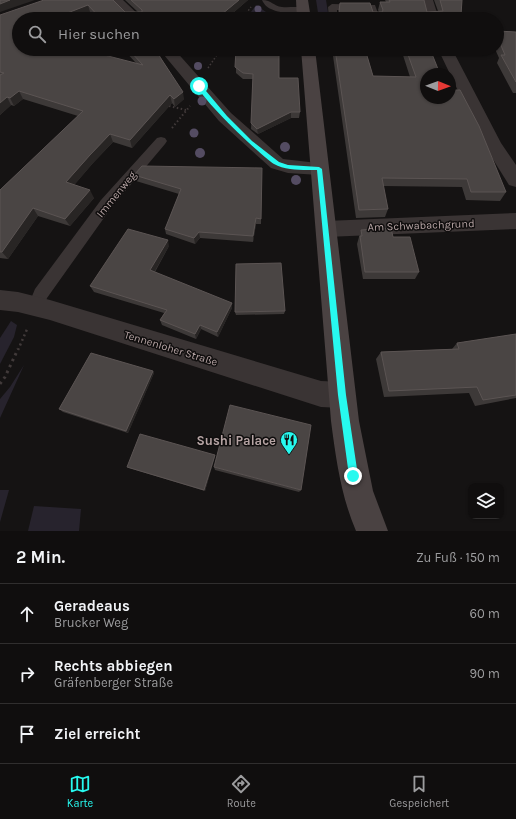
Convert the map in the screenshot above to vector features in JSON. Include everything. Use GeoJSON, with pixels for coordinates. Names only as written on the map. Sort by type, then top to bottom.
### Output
{"type":"FeatureCollection","features":[{"type":"Feature","properties":{"kind":"main road"},"geometry":{"type":"LineString","coordinates":[[309,56],[342,395],[353,476],[362,508],[372,531]]}},
{"type":"Feature","properties":{"kind":"street"},"geometry":{"type":"LineString","coordinates":[[116,0],[129,12]]}},
{"type":"Feature","properties":{"kind":"street"},"geometry":{"type":"LineString","coordinates":[[427,0],[430,12]]}},
{"type":"Feature","properties":{"kind":"street"},"geometry":{"type":"LineString","coordinates":[[172,56],[225,117],[277,164],[288,167],[319,169]]}},
{"type":"Feature","properties":{"kind":"street"},"geometry":{"type":"LineString","coordinates":[[448,56],[493,145],[516,180]]}},
{"type":"Feature","properties":{"kind":"street","name":"Am Schwabachgrund"},"geometry":{"type":"LineString","coordinates":[[326,229],[516,221]]}},
{"type":"Feature","properties":{"kind":"street","name":"Tennenloher Straße"},"geometry":{"type":"LineString","coordinates":[[0,300],[36,306],[321,394],[342,395]]}},
{"type":"Feature","properties":{"kind":"lane"},"geometry":{"type":"LineString","coordinates":[[266,0],[269,5],[274,7],[303,10]]}},
{"type":"Feature","properties":{"kind":"lane"},"geometry":{"type":"LineString","coordinates":[[332,12],[332,7],[372,7],[374,12]]}},
{"type":"Feature","properties":{"kind":"lane","name":"Immenweg"},"geometry":{"type":"LineString","coordinates":[[36,306],[41,294],[106,204],[161,141]]}},
{"type":"Feature","properties":{"kind":"path"},"geometry":{"type":"LineString","coordinates":[[247,12],[252,6]]}},
{"type":"Feature","properties":{"kind":"path"},"geometry":{"type":"LineString","coordinates":[[161,141],[196,98],[199,86]]}},
{"type":"Feature","properties":{"kind":"path"},"geometry":{"type":"LineString","coordinates":[[170,106],[186,110]]}},
{"type":"Feature","properties":{"kind":"path"},"geometry":{"type":"LineString","coordinates":[[0,384],[5,377],[31,321],[36,306]]}},
{"type":"Feature","properties":{"kind":"shaded area"},"geometry":{"type":"Polygon","coordinates":[[[316,0],[326,0],[328,12],[318,12],[316,0]]]}},
{"type":"Feature","properties":{"kind":"shaded area"},"geometry":{"type":"Polygon","coordinates":[[[256,5],[266,12],[251,12],[256,5]]]}},
{"type":"Feature","properties":{"kind":"shaded area"},"geometry":{"type":"Polygon","coordinates":[[[11,321],[17,325],[14,337],[0,364],[0,338],[11,321]]]}},
{"type":"Feature","properties":{"kind":"shaded area"},"geometry":{"type":"Polygon","coordinates":[[[24,365],[0,418],[0,399],[10,387],[24,365]]]}},
{"type":"Feature","properties":{"kind":"shaded area"},"geometry":{"type":"Polygon","coordinates":[[[0,490],[9,490],[0,522],[0,490]]]}},
{"type":"Feature","properties":{"kind":"shaded area"},"geometry":{"type":"Polygon","coordinates":[[[34,506],[81,509],[79,531],[28,531],[34,506]]]}},
{"type":"Feature","properties":{"kind":"building"},"geometry":{"type":"Polygon","coordinates":[[[0,0],[10,0],[0,4],[0,0]]]}},
{"type":"Feature","properties":{"kind":"building"},"geometry":{"type":"Polygon","coordinates":[[[44,0],[113,0],[125,12],[94,12],[88,5],[70,12],[12,12],[12,56],[108,56],[143,65],[135,56],[159,56],[183,92],[174,99],[170,95],[130,140],[110,134],[90,155],[66,182],[90,190],[65,219],[33,208],[2,252],[0,252],[0,190],[83,111],[19,91],[10,98],[7,97],[0,103],[0,75],[4,73],[0,72],[0,15],[44,0]]]}},
{"type":"Feature","properties":{"kind":"building"},"geometry":{"type":"Polygon","coordinates":[[[131,0],[239,0],[224,12],[142,12],[142,10],[131,0]]]}},
{"type":"Feature","properties":{"kind":"building"},"geometry":{"type":"Polygon","coordinates":[[[389,0],[424,0],[427,12],[382,12],[383,10],[380,2],[390,2],[389,0]]]}},
{"type":"Feature","properties":{"kind":"building"},"geometry":{"type":"Polygon","coordinates":[[[440,0],[462,0],[461,12],[427,12],[443,11],[440,0]]]}},
{"type":"Feature","properties":{"kind":"building"},"geometry":{"type":"Polygon","coordinates":[[[340,3],[370,3],[373,12],[339,12],[340,3]]]}},
{"type":"Feature","properties":{"kind":"building"},"geometry":{"type":"Polygon","coordinates":[[[504,31],[516,32],[516,82],[502,56],[505,55],[504,31]]]}},
{"type":"Feature","properties":{"kind":"building"},"geometry":{"type":"Polygon","coordinates":[[[236,56],[279,56],[279,78],[298,78],[300,112],[291,112],[257,129],[251,123],[253,74],[243,73],[235,67],[236,56]]]}},
{"type":"Feature","properties":{"kind":"building"},"geometry":{"type":"Polygon","coordinates":[[[336,56],[367,56],[373,76],[416,77],[408,56],[433,56],[438,68],[420,68],[420,104],[456,104],[456,90],[460,90],[479,126],[506,192],[471,192],[467,179],[382,178],[388,209],[359,210],[336,56]]]}},
{"type":"Feature","properties":{"kind":"building"},"geometry":{"type":"Polygon","coordinates":[[[142,166],[262,168],[261,219],[256,218],[253,236],[199,232],[194,238],[165,229],[181,189],[134,175],[142,166]]]}},
{"type":"Feature","properties":{"kind":"building"},"geometry":{"type":"Polygon","coordinates":[[[391,228],[393,237],[410,237],[419,272],[365,272],[360,236],[362,236],[361,230],[391,228]]]}},
{"type":"Feature","properties":{"kind":"building"},"geometry":{"type":"Polygon","coordinates":[[[128,229],[168,240],[150,270],[232,303],[217,332],[200,325],[195,334],[160,320],[167,310],[90,286],[128,229]]]}},
{"type":"Feature","properties":{"kind":"building"},"geometry":{"type":"Polygon","coordinates":[[[281,263],[285,311],[235,312],[236,264],[281,263]]]}},
{"type":"Feature","properties":{"kind":"building"},"geometry":{"type":"Polygon","coordinates":[[[516,334],[516,395],[483,400],[477,387],[389,391],[381,352],[459,349],[457,343],[516,334]]]}},
{"type":"Feature","properties":{"kind":"building"},"geometry":{"type":"Polygon","coordinates":[[[91,353],[153,371],[126,431],[59,409],[91,353]]]}},
{"type":"Feature","properties":{"kind":"building"},"geometry":{"type":"Polygon","coordinates":[[[230,405],[311,425],[301,490],[214,467],[230,405]]]}},
{"type":"Feature","properties":{"kind":"building"},"geometry":{"type":"Polygon","coordinates":[[[140,434],[215,455],[204,490],[127,467],[140,434]]]}},
{"type":"Feature","properties":{"kind":"place","name":"Sushi Palace"},"geometry":{"type":"Point","coordinates":[289,455]}},
{"type":"Feature","properties":{"kind":"route"},"geometry":{"type":"LineString","coordinates":[[199,86],[225,117],[277,164],[288,167],[319,169],[342,395],[353,476]]}}]}
